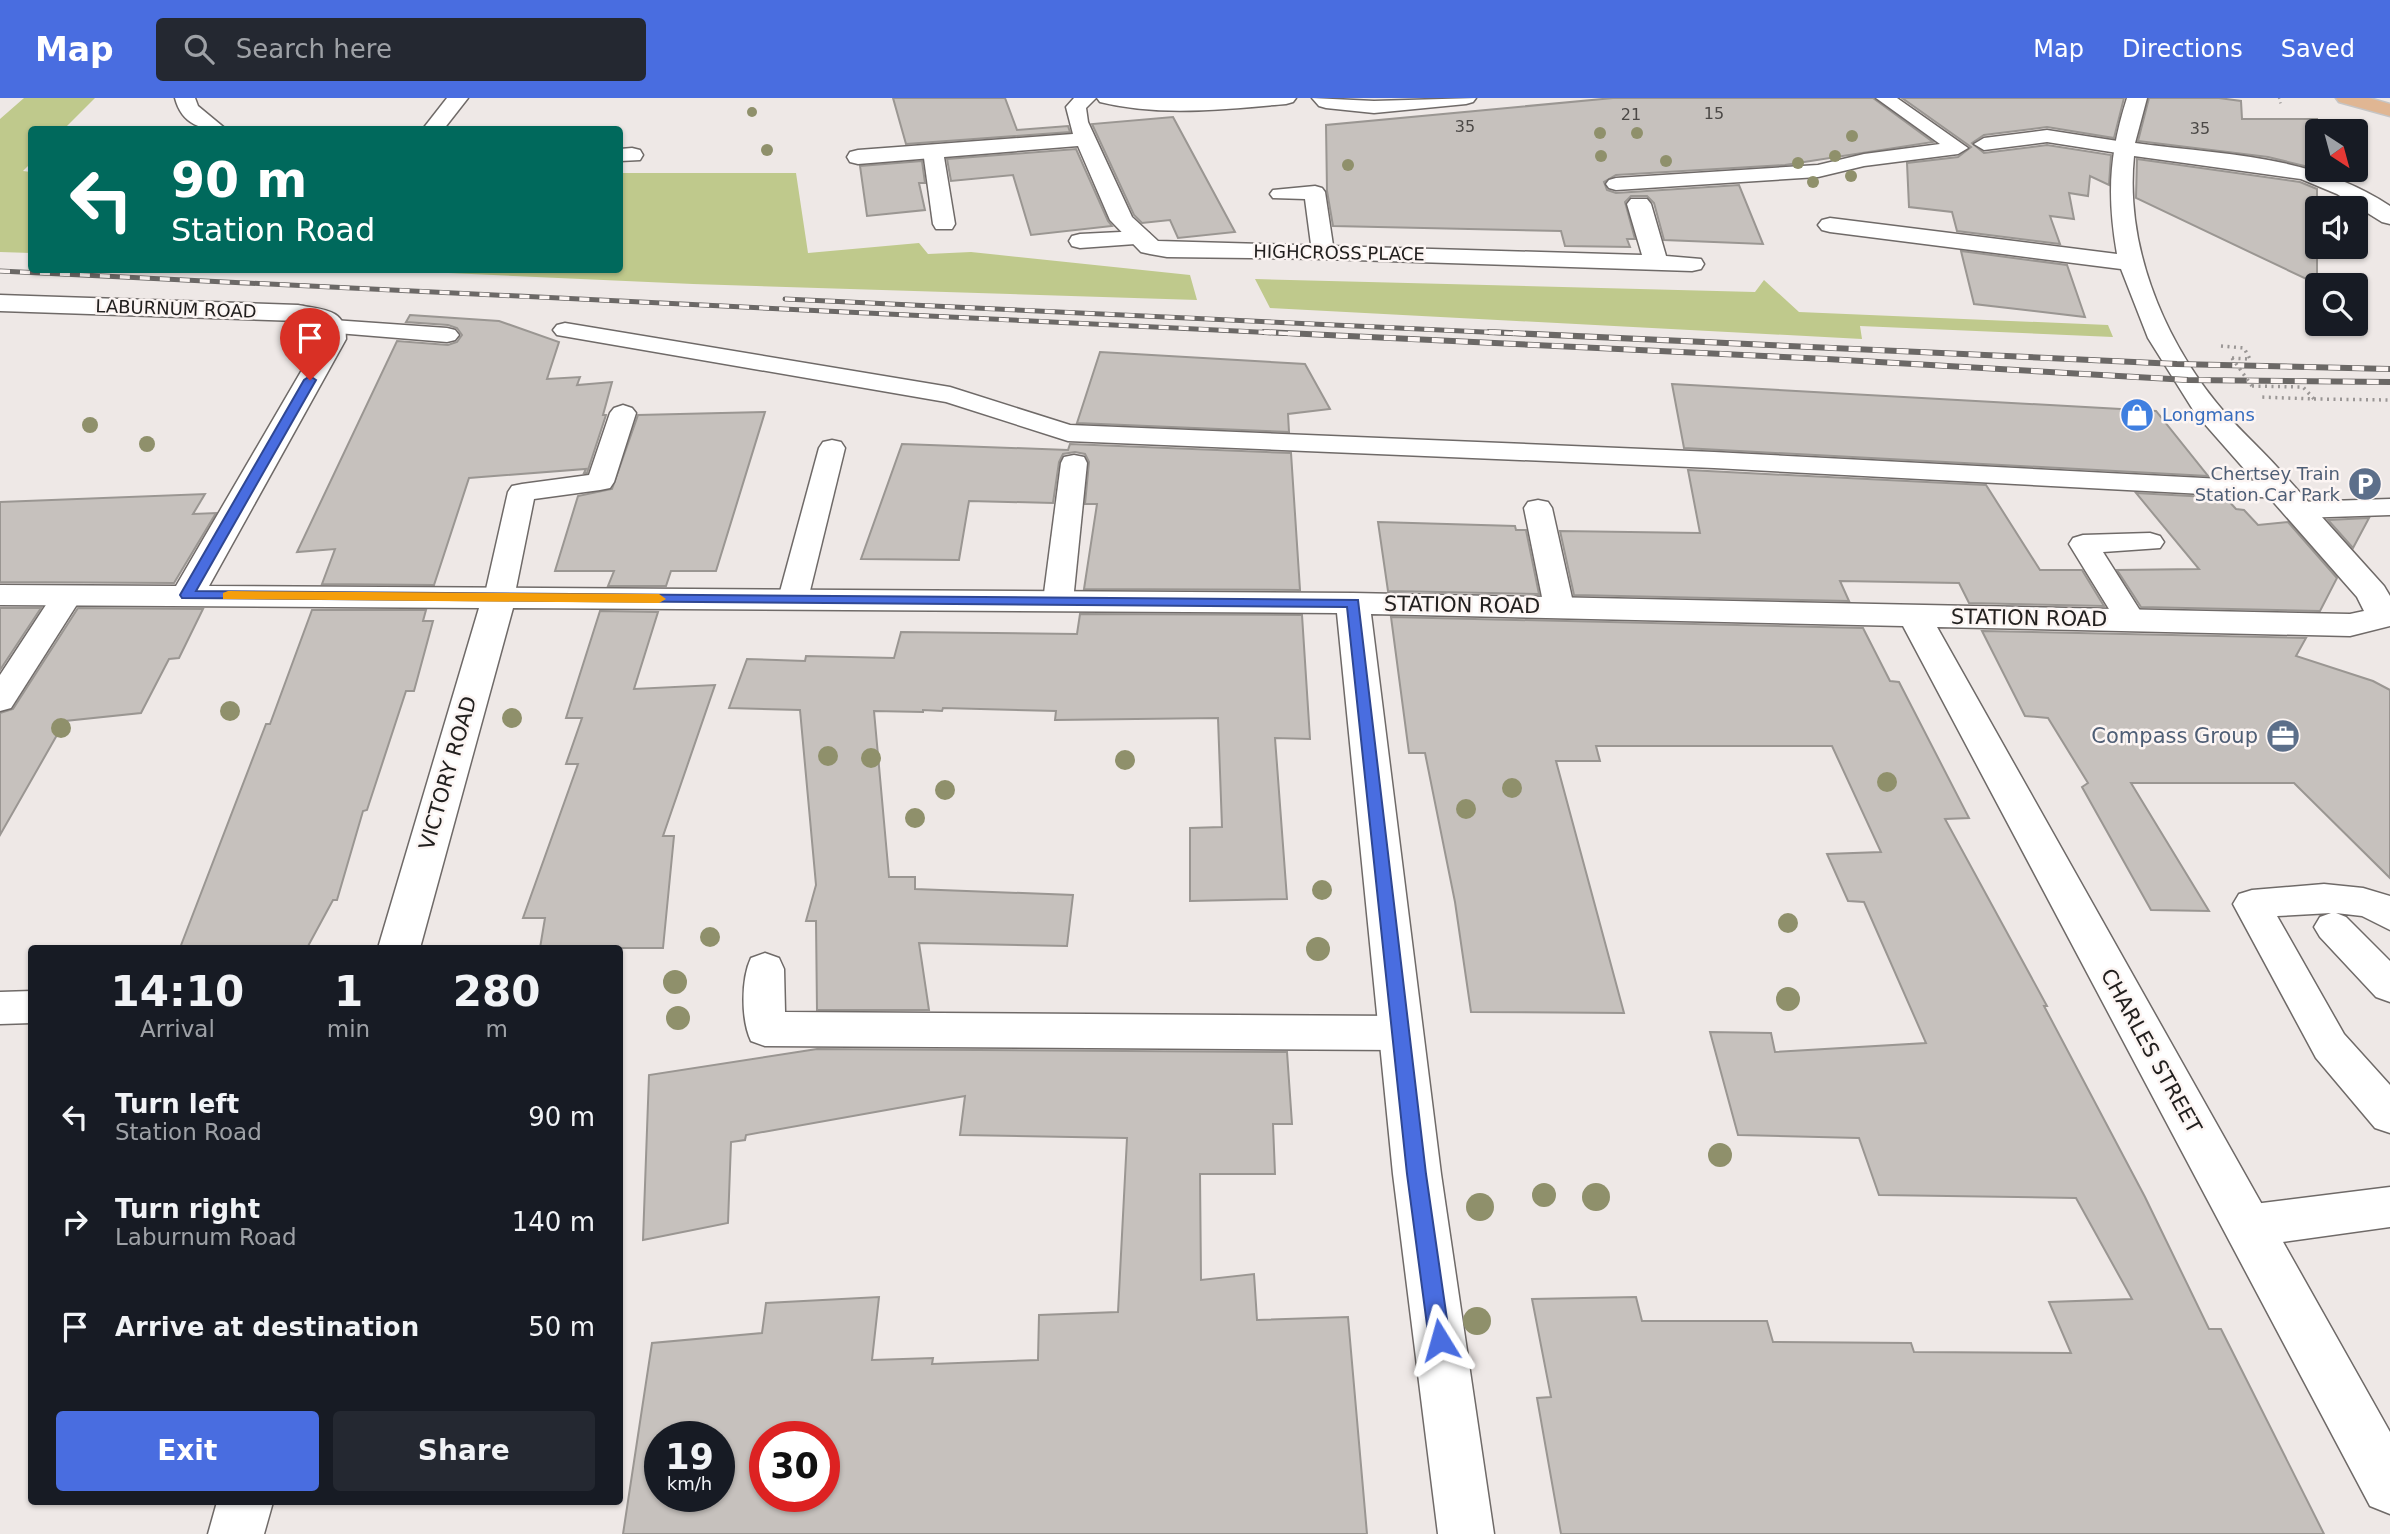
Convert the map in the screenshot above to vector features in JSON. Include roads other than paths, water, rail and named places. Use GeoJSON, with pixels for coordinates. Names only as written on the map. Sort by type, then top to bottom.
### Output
{"type":"FeatureCollection","features":[{"type":"Feature","properties":{"kind":"main road"},"geometry":{"type":"LineString","coordinates":[[2346,98],[2390,110]]}},
{"type":"Feature","properties":{"kind":"street"},"geometry":{"type":"LineString","coordinates":[[186,98],[188,109],[211,126]]}},
{"type":"Feature","properties":{"kind":"street"},"geometry":{"type":"LineString","coordinates":[[435,126],[458,98]]}},
{"type":"Feature","properties":{"kind":"street","name":"HIGHCROSS PLACE"},"geometry":{"type":"LineString","coordinates":[[1086,98],[1076,107],[1078,122],[1122,220],[1150,247],[1167,250],[1323,252],[1692,264]]}},
{"type":"Feature","properties":{"kind":"street"},"geometry":{"type":"LineString","coordinates":[[1107,98],[1134,104],[1286,98]]}},
{"type":"Feature","properties":{"kind":"street"},"geometry":{"type":"LineString","coordinates":[[1322,98],[1326,102],[1374,107],[1466,98]]}},
{"type":"Feature","properties":{"kind":"street"},"geometry":{"type":"LineString","coordinates":[[2137,98],[2130,115],[2119,173],[2123,222],[2136,278],[2161,339],[2206,407],[2372,593],[2384,622]]}},
{"type":"Feature","properties":{"kind":"street"},"geometry":{"type":"LineString","coordinates":[[858,157],[1086,139]]}},
{"type":"Feature","properties":{"kind":"street"},"geometry":{"type":"LineString","coordinates":[[2124,148],[2323,177],[2348,188],[2390,217]]}},
{"type":"Feature","properties":{"kind":"street"},"geometry":{"type":"LineString","coordinates":[[1639,204],[1656,263]]}},
{"type":"Feature","properties":{"kind":"street"},"geometry":{"type":"LineString","coordinates":[[1829,225],[2133,263]]}},
{"type":"Feature","properties":{"kind":"street","name":"LABURNUM ROAD"},"geometry":{"type":"LineString","coordinates":[[0,303],[298,313],[321,317],[333,327]]}},
{"type":"Feature","properties":{"kind":"street"},"geometry":{"type":"LineString","coordinates":[[187,595],[333,339],[333,327]]}},
{"type":"Feature","properties":{"kind":"street","name":"STATION ROAD"},"geometry":{"type":"LineString","coordinates":[[0,595],[1353,603],[2350,625],[2384,622]]}},
{"type":"Feature","properties":{"kind":"street","name":"VICTORY ROAD"},"geometry":{"type":"LineString","coordinates":[[399,945],[499,598]]}},
{"type":"Feature","properties":{"kind":"street"},"geometry":{"type":"LineString","coordinates":[[1353,603],[1417,1174],[1466,1534]]}},
{"type":"Feature","properties":{"kind":"street","name":"CHARLES STREET"},"geometry":{"type":"LineString","coordinates":[[1914,615],[2390,1486]]}},
{"type":"Feature","properties":{"kind":"street"},"geometry":{"type":"LineString","coordinates":[[236,1534],[244,1505]]}},
{"type":"Feature","properties":{"kind":"lane"},"geometry":{"type":"LineString","coordinates":[[1616,184],[1818,171],[1864,160],[1958,148],[1885,98]]}},
{"type":"Feature","properties":{"kind":"lane"},"geometry":{"type":"LineString","coordinates":[[1984,144],[2047,136],[2124,148]]}},
{"type":"Feature","properties":{"kind":"lane"},"geometry":{"type":"LineString","coordinates":[[933,151],[944,224]]}},
{"type":"Feature","properties":{"kind":"lane"},"geometry":{"type":"LineString","coordinates":[[1280,194],[1315,192],[1323,252]]}},
{"type":"Feature","properties":{"kind":"lane"},"geometry":{"type":"LineString","coordinates":[[1080,241],[1140,238]]}},
{"type":"Feature","properties":{"kind":"lane"},"geometry":{"type":"LineString","coordinates":[[333,327],[447,335]]}},
{"type":"Feature","properties":{"kind":"lane"},"geometry":{"type":"LineString","coordinates":[[565,330],[950,396],[1068,433],[1714,460],[2390,507]]}},
{"type":"Feature","properties":{"kind":"lane"},"geometry":{"type":"LineString","coordinates":[[499,598],[522,492],[600,482],[623,413]]}},
{"type":"Feature","properties":{"kind":"lane"},"geometry":{"type":"LineString","coordinates":[[793,600],[832,447]]}},
{"type":"Feature","properties":{"kind":"lane"},"geometry":{"type":"LineString","coordinates":[[1058,601],[1074,463]]}},
{"type":"Feature","properties":{"kind":"lane"},"geometry":{"type":"LineString","coordinates":[[1538,508],[1559,607]]}},
{"type":"Feature","properties":{"kind":"lane"},"geometry":{"type":"LineString","coordinates":[[2131,620],[2083,544],[2150,542]]}},
{"type":"Feature","properties":{"kind":"lane"},"geometry":{"type":"LineString","coordinates":[[0,700],[68,595]]}},
{"type":"Feature","properties":{"kind":"lane"},"geometry":{"type":"LineString","coordinates":[[2390,915],[2382,906],[2323,897],[2252,904],[2330,1046],[2390,1115]]}},
{"type":"Feature","properties":{"kind":"lane"},"geometry":{"type":"LineString","coordinates":[[2333,927],[2390,986]]}},
{"type":"Feature","properties":{"kind":"lane"},"geometry":{"type":"LineString","coordinates":[[765,969],[765,1029],[1401,1033]]}},
{"type":"Feature","properties":{"kind":"lane"},"geometry":{"type":"LineString","coordinates":[[0,1008],[28,1007]]}},
{"type":"Feature","properties":{"kind":"lane"},"geometry":{"type":"LineString","coordinates":[[2246,1226],[2390,1207]]}},
{"type":"Feature","properties":{"kind":"railway"},"geometry":{"type":"LineString","coordinates":[[0,271],[28,272]]}},
{"type":"Feature","properties":{"kind":"railway"},"geometry":{"type":"LineString","coordinates":[[41,273],[1300,334]]}},
{"type":"Feature","properties":{"kind":"railway"},"geometry":{"type":"LineString","coordinates":[[785,299],[1526,334]]}},
{"type":"Feature","properties":{"kind":"railway"},"geometry":{"type":"LineString","coordinates":[[1264,332],[1827,359],[2188,380],[2390,382]]}},
{"type":"Feature","properties":{"kind":"railway"},"geometry":{"type":"LineString","coordinates":[[1489,332],[2177,364],[2390,369]]}},
{"type":"Feature","properties":{"kind":"place","name":"Longmans"},"geometry":{"type":"Point","coordinates":[2137,415]}},
{"type":"Feature","properties":{"kind":"place","name":"Chertsey Train Station Car Park"},"geometry":{"type":"Point","coordinates":[2365,484]}},
{"type":"Feature","properties":{"kind":"place","name":"Compass Group"},"geometry":{"type":"Point","coordinates":[2283,736]}}]}
